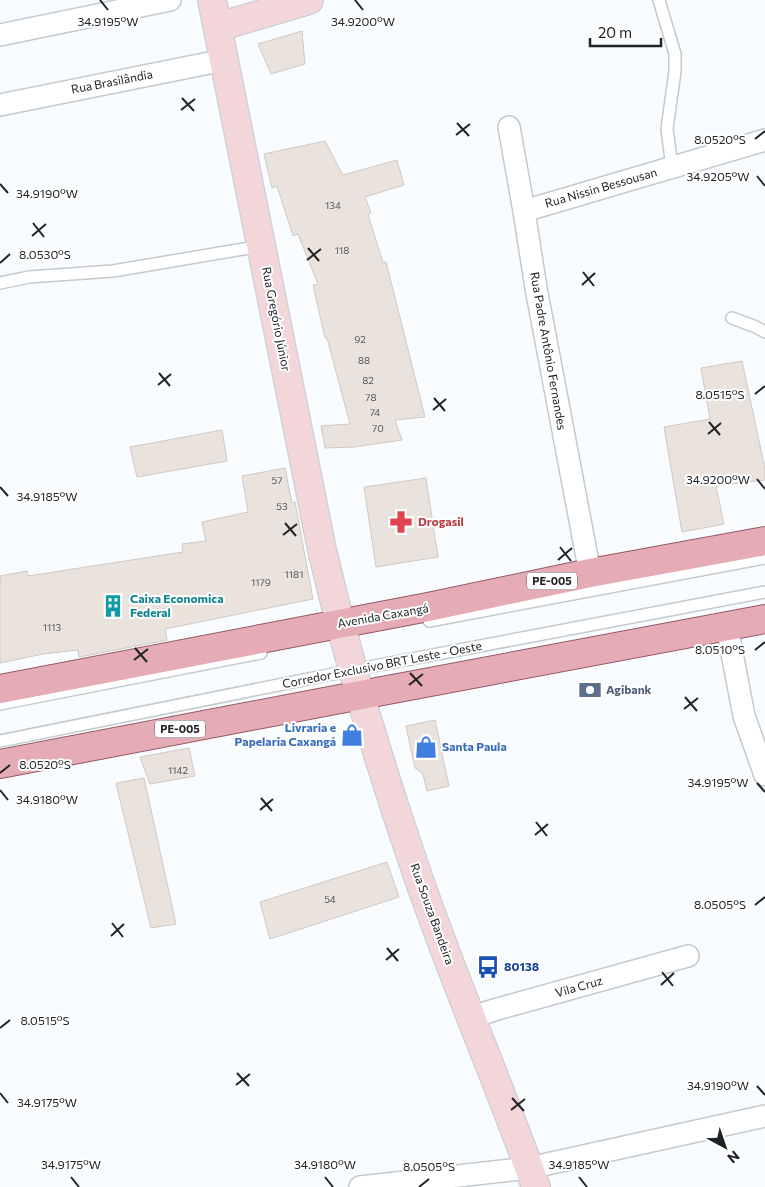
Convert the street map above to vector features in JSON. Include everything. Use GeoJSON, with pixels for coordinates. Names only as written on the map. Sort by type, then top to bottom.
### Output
{"type":"FeatureCollection","features":[{"type":"Feature","properties":{"kind":"main road","name":"Rua Gregório Júnior"},"geometry":{"type":"LineString","coordinates":[[212,0],[321,542],[343,633]]}},
{"type":"Feature","properties":{"kind":"main road"},"geometry":{"type":"LineString","coordinates":[[218,27],[309,0]]}},
{"type":"Feature","properties":{"kind":"main road","name":"Avenida Caxangá"},"geometry":{"type":"LineString","coordinates":[[0,689],[343,633],[428,607],[590,573],[765,541]]}},
{"type":"Feature","properties":{"kind":"main road","name":"PE-005"},"geometry":{"type":"LineString","coordinates":[[0,764],[357,682],[727,627],[765,619]]}},
{"type":"Feature","properties":{"kind":"main road","name":"Rua Souza Bandeira"},"geometry":{"type":"LineString","coordinates":[[343,633],[413,863],[532,1178]]}},
{"type":"Feature","properties":{"kind":"street"},"geometry":{"type":"LineString","coordinates":[[0,35],[170,0]]}},
{"type":"Feature","properties":{"kind":"street","name":"Rua Brasilândia"},"geometry":{"type":"LineString","coordinates":[[0,105],[224,60]]}},
{"type":"Feature","properties":{"kind":"street","name":"Rua Padre Antônio Fernandes"},"geometry":{"type":"LineString","coordinates":[[509,128],[540,307],[590,573]]}},
{"type":"Feature","properties":{"kind":"street","name":"Rua Nissin Bessousan"},"geometry":{"type":"LineString","coordinates":[[524,211],[765,140]]}},
{"type":"Feature","properties":{"kind":"street"},"geometry":{"type":"LineString","coordinates":[[727,627],[744,716],[765,775]]}},
{"type":"Feature","properties":{"kind":"street","name":"Vila Cruz"},"geometry":{"type":"LineString","coordinates":[[470,1018],[688,956]]}},
{"type":"Feature","properties":{"kind":"street"},"geometry":{"type":"LineString","coordinates":[[360,1187],[532,1178],[765,1116]]}},
{"type":"Feature","properties":{"kind":"lane"},"geometry":{"type":"LineString","coordinates":[[659,0],[675,54],[675,71],[667,128],[672,167]]}},
{"type":"Feature","properties":{"kind":"lane"},"geometry":{"type":"LineString","coordinates":[[0,283],[29,277],[113,271],[261,246]]}},
{"type":"Feature","properties":{"kind":"lane"},"geometry":{"type":"LineString","coordinates":[[732,318],[765,332]]}},
{"type":"Feature","properties":{"kind":"lane"},"geometry":{"type":"LineString","coordinates":[[422,622],[765,558]]}},
{"type":"Feature","properties":{"kind":"lane","name":"Corredor Exclusivo BRT Leste - Oeste"},"geometry":{"type":"LineString","coordinates":[[0,740],[357,682],[765,592]]}},
{"type":"Feature","properties":{"kind":"lane"},"geometry":{"type":"LineString","coordinates":[[0,704],[269,651]]}},
{"type":"Feature","properties":{"kind":"building"},"geometry":{"type":"Polygon","coordinates":[[[302,31],[305,64],[271,74],[258,44],[302,31]]]}},
{"type":"Feature","properties":{"kind":"building"},"geometry":{"type":"Polygon","coordinates":[[[325,141],[343,175],[397,160],[404,185],[365,197],[371,213],[368,214],[383,263],[386,262],[425,417],[395,420],[402,440],[354,447],[325,448],[321,426],[350,424],[327,338],[325,338],[313,285],[318,284],[298,234],[293,236],[277,186],[272,188],[264,154],[325,141]]]}},
{"type":"Feature","properties":{"kind":"building"},"geometry":{"type":"Polygon","coordinates":[[[742,361],[765,469],[765,480],[716,486],[724,524],[682,532],[664,427],[710,419],[701,368],[742,361]]]}},
{"type":"Feature","properties":{"kind":"building"},"geometry":{"type":"Polygon","coordinates":[[[222,430],[227,461],[137,477],[130,447],[222,430]]]}},
{"type":"Feature","properties":{"kind":"building"},"geometry":{"type":"Polygon","coordinates":[[[285,468],[292,503],[295,502],[313,599],[165,629],[167,640],[79,657],[78,650],[43,654],[0,663],[0,576],[27,571],[28,576],[183,552],[182,544],[206,541],[202,522],[248,512],[242,476],[285,468]]]}},
{"type":"Feature","properties":{"kind":"building","name":"Drogasil"},"geometry":{"type":"Polygon","coordinates":[[[426,478],[438,557],[376,567],[364,487],[426,478]]]}},
{"type":"Feature","properties":{"kind":"building","name":"Santa Paula"},"geometry":{"type":"Polygon","coordinates":[[[435,720],[449,786],[427,791],[423,774],[415,768],[406,726],[435,720]]]}},
{"type":"Feature","properties":{"kind":"building"},"geometry":{"type":"Polygon","coordinates":[[[189,748],[195,776],[150,784],[140,757],[189,748]]]}},
{"type":"Feature","properties":{"kind":"building"},"geometry":{"type":"Polygon","coordinates":[[[144,778],[176,924],[151,928],[116,783],[144,778]]]}},
{"type":"Feature","properties":{"kind":"building"},"geometry":{"type":"Polygon","coordinates":[[[387,862],[399,897],[270,939],[260,902],[387,862]]]}},
{"type":"Feature","properties":{"kind":"place","name":"Drogasil"},"geometry":{"type":"Point","coordinates":[401,522]}},
{"type":"Feature","properties":{"kind":"place","name":"Caixa Economica Federal"},"geometry":{"type":"Point","coordinates":[113,606]}},
{"type":"Feature","properties":{"kind":"place","name":"Agibank"},"geometry":{"type":"Point","coordinates":[590,690]}},
{"type":"Feature","properties":{"kind":"place","name":"Livraria e Papelaria Caxangá"},"geometry":{"type":"Point","coordinates":[352,735]}},
{"type":"Feature","properties":{"kind":"place","name":"Santa Paula"},"geometry":{"type":"Point","coordinates":[426,747]}},
{"type":"Feature","properties":{"kind":"place","name":"80138"},"geometry":{"type":"Point","coordinates":[488,967]}}]}
